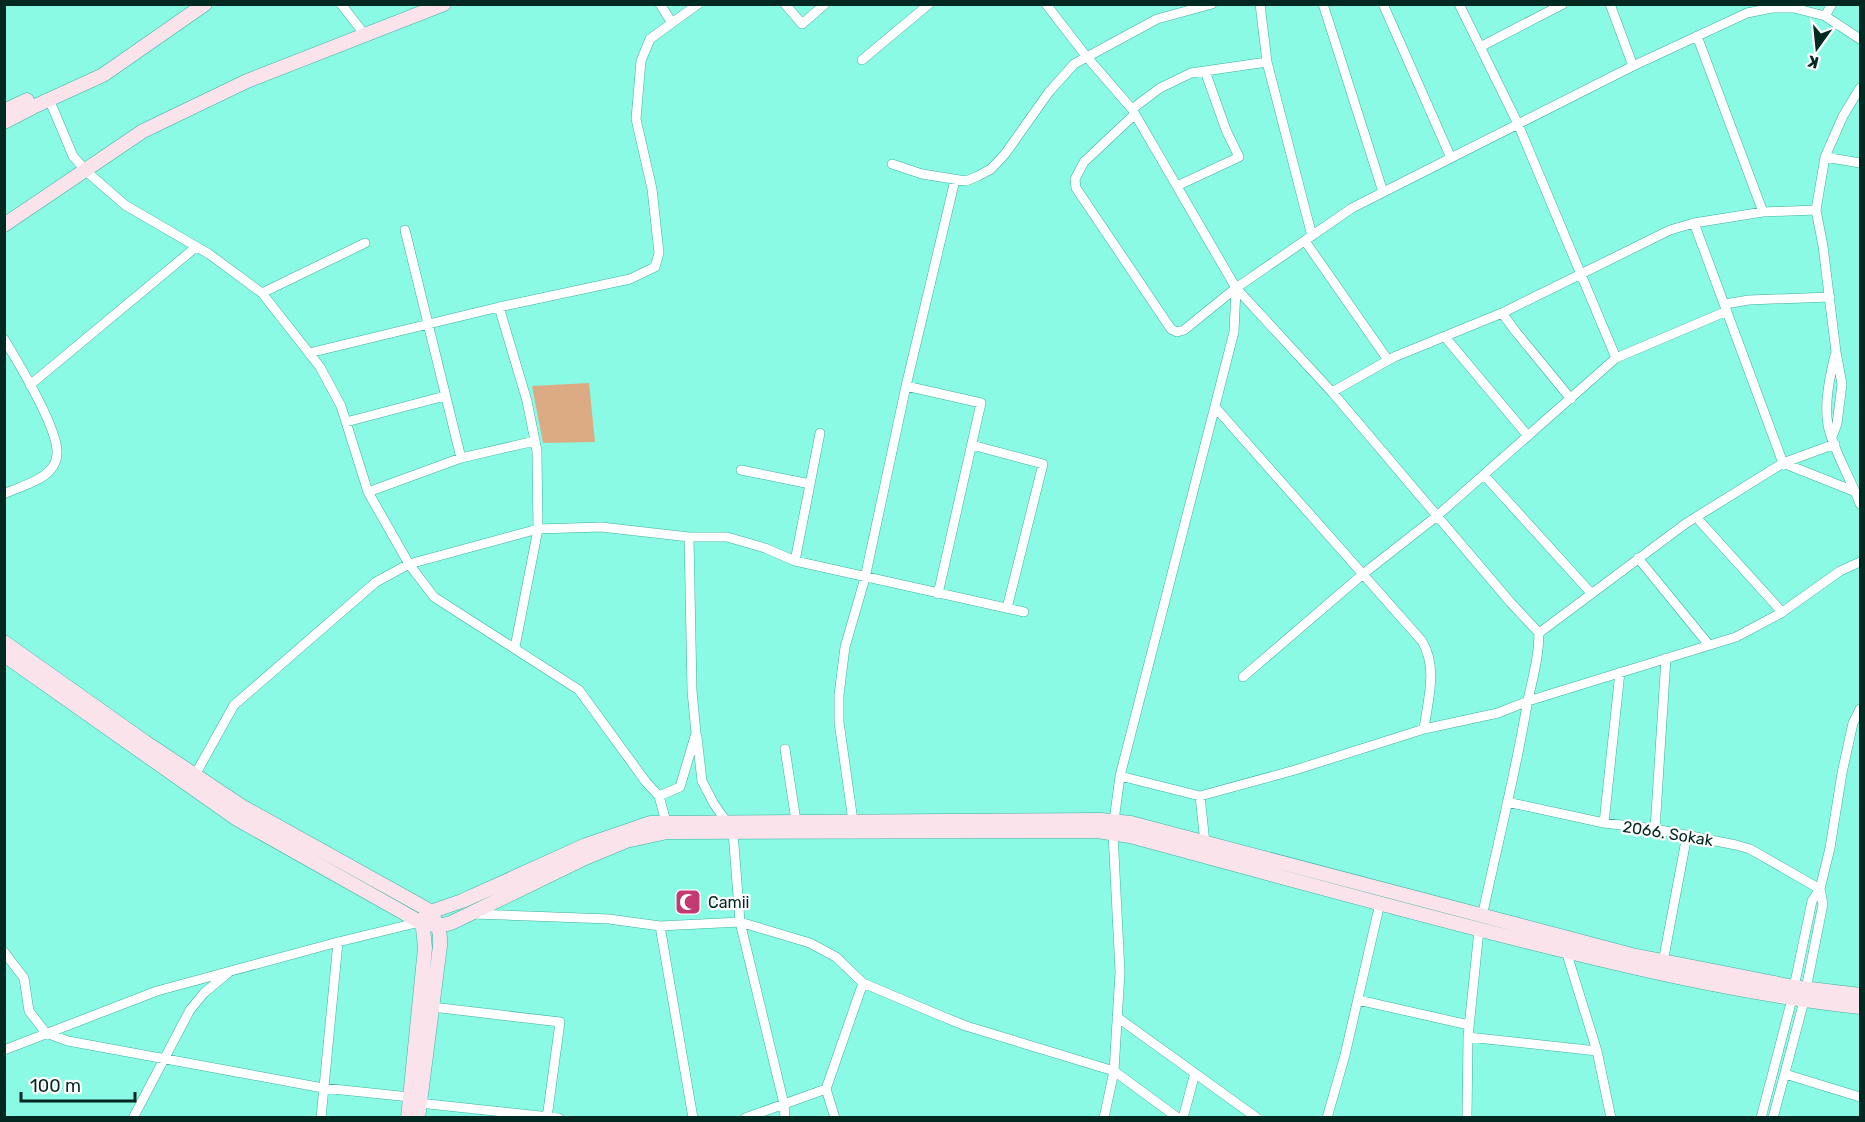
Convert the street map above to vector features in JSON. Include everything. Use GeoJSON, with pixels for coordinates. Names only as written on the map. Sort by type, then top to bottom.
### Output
{"type":"FeatureCollection","features":[{"type":"Feature","properties":{"kind":"street"},"geometry":{"type":"LineString","coordinates":[[4,111],[100,68],[191,4]]}},
{"type":"Feature","properties":{"kind":"street"},"geometry":{"type":"LineString","coordinates":[[4,122],[103,75],[205,4]]}},
{"type":"Feature","properties":{"kind":"street"},"geometry":{"type":"LineString","coordinates":[[341,4],[364,35]]}},
{"type":"Feature","properties":{"kind":"street"},"geometry":{"type":"LineString","coordinates":[[660,4],[672,23]]}},
{"type":"Feature","properties":{"kind":"street"},"geometry":{"type":"LineString","coordinates":[[309,353],[499,307],[630,279],[655,267],[659,253],[652,189],[636,119],[641,61],[650,39],[698,4]]}},
{"type":"Feature","properties":{"kind":"street"},"geometry":{"type":"LineString","coordinates":[[785,4],[802,24],[825,4]]}},
{"type":"Feature","properties":{"kind":"street"},"geometry":{"type":"LineString","coordinates":[[862,60],[929,4]]}},
{"type":"Feature","properties":{"kind":"street"},"geometry":{"type":"LineString","coordinates":[[1046,4],[1086,56],[1134,111],[1236,288],[1332,392],[1539,633],[1538,662],[1528,701],[1518,761],[1480,923],[1468,1037],[1467,1118]]}},
{"type":"Feature","properties":{"kind":"street"},"geometry":{"type":"LineString","coordinates":[[892,164],[922,174],[966,181],[991,169],[1005,154],[1049,92],[1074,64],[1157,19],[1212,4]]}},
{"type":"Feature","properties":{"kind":"street"},"geometry":{"type":"LineString","coordinates":[[1260,4],[1267,62],[1308,238],[1388,360]]}},
{"type":"Feature","properties":{"kind":"street"},"geometry":{"type":"LineString","coordinates":[[1323,4],[1383,192]]}},
{"type":"Feature","properties":{"kind":"street"},"geometry":{"type":"LineString","coordinates":[[1383,4],[1451,158]]}},
{"type":"Feature","properties":{"kind":"street"},"geometry":{"type":"LineString","coordinates":[[1459,4],[1518,124],[1616,358]]}},
{"type":"Feature","properties":{"kind":"street"},"geometry":{"type":"LineString","coordinates":[[1480,47],[1563,4]]}},
{"type":"Feature","properties":{"kind":"street"},"geometry":{"type":"LineString","coordinates":[[1610,4],[1633,66]]}},
{"type":"Feature","properties":{"kind":"street"},"geometry":{"type":"LineString","coordinates":[[1825,16],[1832,4]]}},
{"type":"Feature","properties":{"kind":"street"},"geometry":{"type":"LineString","coordinates":[[4,225],[143,131],[247,81],[438,6]]}},
{"type":"Feature","properties":{"kind":"street"},"geometry":{"type":"LineString","coordinates":[[1267,62],[1191,73],[1160,88],[1084,162],[1075,179],[1076,188],[1171,329],[1177,332],[1184,330],[1236,288],[1352,208],[1633,66],[1747,13],[1794,6],[1825,16],[1860,39]]}},
{"type":"Feature","properties":{"kind":"street"},"geometry":{"type":"LineString","coordinates":[[1697,36],[1763,212]]}},
{"type":"Feature","properties":{"kind":"street"},"geometry":{"type":"LineString","coordinates":[[1177,186],[1239,157],[1205,71]]}},
{"type":"Feature","properties":{"kind":"street"},"geometry":{"type":"LineString","coordinates":[[1860,88],[1858,98],[1843,116],[1825,157],[1816,210],[1842,384],[1833,440],[1860,504]]}},
{"type":"Feature","properties":{"kind":"street"},"geometry":{"type":"LineString","coordinates":[[49,99],[73,156],[86,171],[124,205],[196,247],[262,293],[320,367],[341,406],[368,492],[409,564],[434,597],[579,690],[646,782],[659,796],[666,822]]}},
{"type":"Feature","properties":{"kind":"street"},"geometry":{"type":"LineString","coordinates":[[1825,157],[1860,163]]}},
{"type":"Feature","properties":{"kind":"street"},"geometry":{"type":"LineString","coordinates":[[854,821],[840,733],[839,695],[845,647],[865,578],[906,386],[955,180]]}},
{"type":"Feature","properties":{"kind":"street"},"geometry":{"type":"LineString","coordinates":[[1332,392],[1388,360],[1502,313],[1685,224],[1763,212],[1816,210]]}},
{"type":"Feature","properties":{"kind":"street"},"geometry":{"type":"LineString","coordinates":[[1694,223],[1783,463],[1856,492]]}},
{"type":"Feature","properties":{"kind":"street"},"geometry":{"type":"LineString","coordinates":[[405,230],[461,458]]}},
{"type":"Feature","properties":{"kind":"street"},"geometry":{"type":"LineString","coordinates":[[262,293],[365,243]]}},
{"type":"Feature","properties":{"kind":"street"},"geometry":{"type":"LineString","coordinates":[[30,385],[196,247]]}},
{"type":"Feature","properties":{"kind":"street"},"geometry":{"type":"LineString","coordinates":[[1104,1118],[1114,1071],[1120,972],[1113,827],[1120,776],[1234,332],[1236,288]]}},
{"type":"Feature","properties":{"kind":"street"},"geometry":{"type":"LineString","coordinates":[[1243,677],[1363,574],[1437,516],[1616,358],[1726,308],[1749,300],[1830,297]]}},
{"type":"Feature","properties":{"kind":"street"},"geometry":{"type":"LineString","coordinates":[[499,307],[528,401],[535,441],[538,530],[514,647]]}},
{"type":"Feature","properties":{"kind":"street"},"geometry":{"type":"LineString","coordinates":[[1502,313],[1571,399]]}},
{"type":"Feature","properties":{"kind":"street"},"geometry":{"type":"LineString","coordinates":[[1445,337],[1528,436]]}},
{"type":"Feature","properties":{"kind":"street"},"geometry":{"type":"LineString","coordinates":[[4,339],[53,430],[58,452],[52,468],[44,476],[4,494]]}},
{"type":"Feature","properties":{"kind":"street"},"geometry":{"type":"LineString","coordinates":[[906,386],[981,403],[938,594]]}},
{"type":"Feature","properties":{"kind":"street"},"geometry":{"type":"LineString","coordinates":[[346,422],[446,396]]}},
{"type":"Feature","properties":{"kind":"street"},"geometry":{"type":"LineString","coordinates":[[1215,407],[1418,635],[1428,653],[1431,676],[1424,729]]}},
{"type":"Feature","properties":{"kind":"street"},"geometry":{"type":"LineString","coordinates":[[795,561],[820,433]]}},
{"type":"Feature","properties":{"kind":"street"},"geometry":{"type":"LineString","coordinates":[[1539,633],[1696,517],[1783,463],[1833,440]]}},
{"type":"Feature","properties":{"kind":"street"},"geometry":{"type":"LineString","coordinates":[[368,492],[461,458],[535,441]]}},
{"type":"Feature","properties":{"kind":"street"},"geometry":{"type":"LineString","coordinates":[[972,444],[1043,464],[1007,608]]}},
{"type":"Feature","properties":{"kind":"street"},"geometry":{"type":"LineString","coordinates":[[741,470],[810,484]]}},
{"type":"Feature","properties":{"kind":"street"},"geometry":{"type":"LineString","coordinates":[[1484,475],[1591,593]]}},
{"type":"Feature","properties":{"kind":"street"},"geometry":{"type":"LineString","coordinates":[[1696,517],[1782,612]]}},
{"type":"Feature","properties":{"kind":"street"},"geometry":{"type":"LineString","coordinates":[[195,775],[234,705],[376,582],[409,564],[538,530],[601,526],[689,537],[727,537],[765,548],[795,561],[1024,612]]}},
{"type":"Feature","properties":{"kind":"street"},"geometry":{"type":"LineString","coordinates":[[689,537],[692,691],[702,781],[729,827],[740,922],[784,1104],[785,1118]]}},
{"type":"Feature","properties":{"kind":"street"},"geometry":{"type":"LineString","coordinates":[[1638,558],[1709,645]]}},
{"type":"Feature","properties":{"kind":"street"},"geometry":{"type":"LineString","coordinates":[[1120,776],[1200,796],[1295,770],[1424,729],[1498,713],[1528,701],[1736,637],[1782,612],[1840,571],[1860,562]]}},
{"type":"Feature","properties":{"kind":"street"},"geometry":{"type":"LineString","coordinates":[[4,642],[243,807],[425,908],[423,928],[432,1008],[415,1100],[408,1118]]}},
{"type":"Feature","properties":{"kind":"street"},"geometry":{"type":"LineString","coordinates":[[4,655],[237,819],[439,926],[451,923],[585,858],[627,841],[667,832],[796,821],[1113,827],[1205,843],[1480,923],[1566,951],[1639,970],[1799,994],[1860,995]]}},
{"type":"Feature","properties":{"kind":"street"},"geometry":{"type":"LineString","coordinates":[[1655,829],[1666,658]]}},
{"type":"Feature","properties":{"kind":"street"},"geometry":{"type":"LineString","coordinates":[[1604,824],[1620,672]]}},
{"type":"Feature","properties":{"kind":"street"},"geometry":{"type":"LineString","coordinates":[[1761,1118],[1799,994],[1823,904],[1820,889],[1830,848],[1842,773],[1854,723],[1860,709]]}},
{"type":"Feature","properties":{"kind":"street"},"geometry":{"type":"LineString","coordinates":[[659,796],[680,788],[696,733]]}},
{"type":"Feature","properties":{"kind":"street"},"geometry":{"type":"LineString","coordinates":[[785,749],[796,821]]}},
{"type":"Feature","properties":{"kind":"street"},"geometry":{"type":"LineString","coordinates":[[1200,796],[1205,843]]}},
{"type":"Feature","properties":{"kind":"street","name":"2066. Sokak"},"geometry":{"type":"LineString","coordinates":[[1507,802],[1604,824],[1655,829],[1750,849],[1820,889]]}},
{"type":"Feature","properties":{"kind":"street"},"geometry":{"type":"LineString","coordinates":[[4,1050],[158,991],[425,917],[586,845],[638,826],[666,822],[729,827],[1113,827],[1380,903],[1662,962],[1860,1007]]}},
{"type":"Feature","properties":{"kind":"street"},"geometry":{"type":"LineString","coordinates":[[1662,962],[1687,835]]}},
{"type":"Feature","properties":{"kind":"street"},"geometry":{"type":"LineString","coordinates":[[1327,1118],[1345,1055],[1380,903]]}},
{"type":"Feature","properties":{"kind":"street"},"geometry":{"type":"LineString","coordinates":[[469,914],[609,919],[660,926],[740,922],[810,943],[836,957],[863,983],[966,1026],[1114,1071],[1181,1118],[1195,1073]]}},
{"type":"Feature","properties":{"kind":"street"},"geometry":{"type":"LineString","coordinates":[[418,1118],[415,1100],[429,986],[440,946],[439,926]]}},
{"type":"Feature","properties":{"kind":"street"},"geometry":{"type":"LineString","coordinates":[[660,926],[693,1118]]}},
{"type":"Feature","properties":{"kind":"street"},"geometry":{"type":"LineString","coordinates":[[321,1118],[338,942]]}},
{"type":"Feature","properties":{"kind":"street"},"geometry":{"type":"LineString","coordinates":[[1566,951],[1597,1051],[1611,1118]]}},
{"type":"Feature","properties":{"kind":"street"},"geometry":{"type":"LineString","coordinates":[[4,952],[24,978],[29,1011],[46,1033],[68,1041],[165,1057],[323,1088],[559,1118]]}},
{"type":"Feature","properties":{"kind":"street"},"geometry":{"type":"LineString","coordinates":[[133,1118],[190,1010],[204,993],[232,970]]}},
{"type":"Feature","properties":{"kind":"street"},"geometry":{"type":"LineString","coordinates":[[835,1118],[826,1089],[863,983]]}},
{"type":"Feature","properties":{"kind":"street"},"geometry":{"type":"LineString","coordinates":[[1773,1118],[1785,1074],[1799,994]]}},
{"type":"Feature","properties":{"kind":"street"},"geometry":{"type":"LineString","coordinates":[[1358,1000],[1469,1025]]}},
{"type":"Feature","properties":{"kind":"street"},"geometry":{"type":"LineString","coordinates":[[432,1008],[560,1022],[547,1117]]}},
{"type":"Feature","properties":{"kind":"street"},"geometry":{"type":"LineString","coordinates":[[1117,1017],[1257,1118]]}},
{"type":"Feature","properties":{"kind":"street"},"geometry":{"type":"LineString","coordinates":[[1468,1037],[1597,1051]]}},
{"type":"Feature","properties":{"kind":"street"},"geometry":{"type":"LineString","coordinates":[[1785,1074],[1860,1097]]}},
{"type":"Feature","properties":{"kind":"street"},"geometry":{"type":"LineString","coordinates":[[745,1118],[826,1089]]}},
{"type":"Feature","properties":{"kind":"shaded area"},"geometry":{"type":"Polygon","coordinates":[[[589,383],[595,442],[543,443],[532,386],[589,383]]]}},
{"type":"Feature","properties":{"kind":"place","name":"Camii"},"geometry":{"type":"Point","coordinates":[688,902]}}]}
